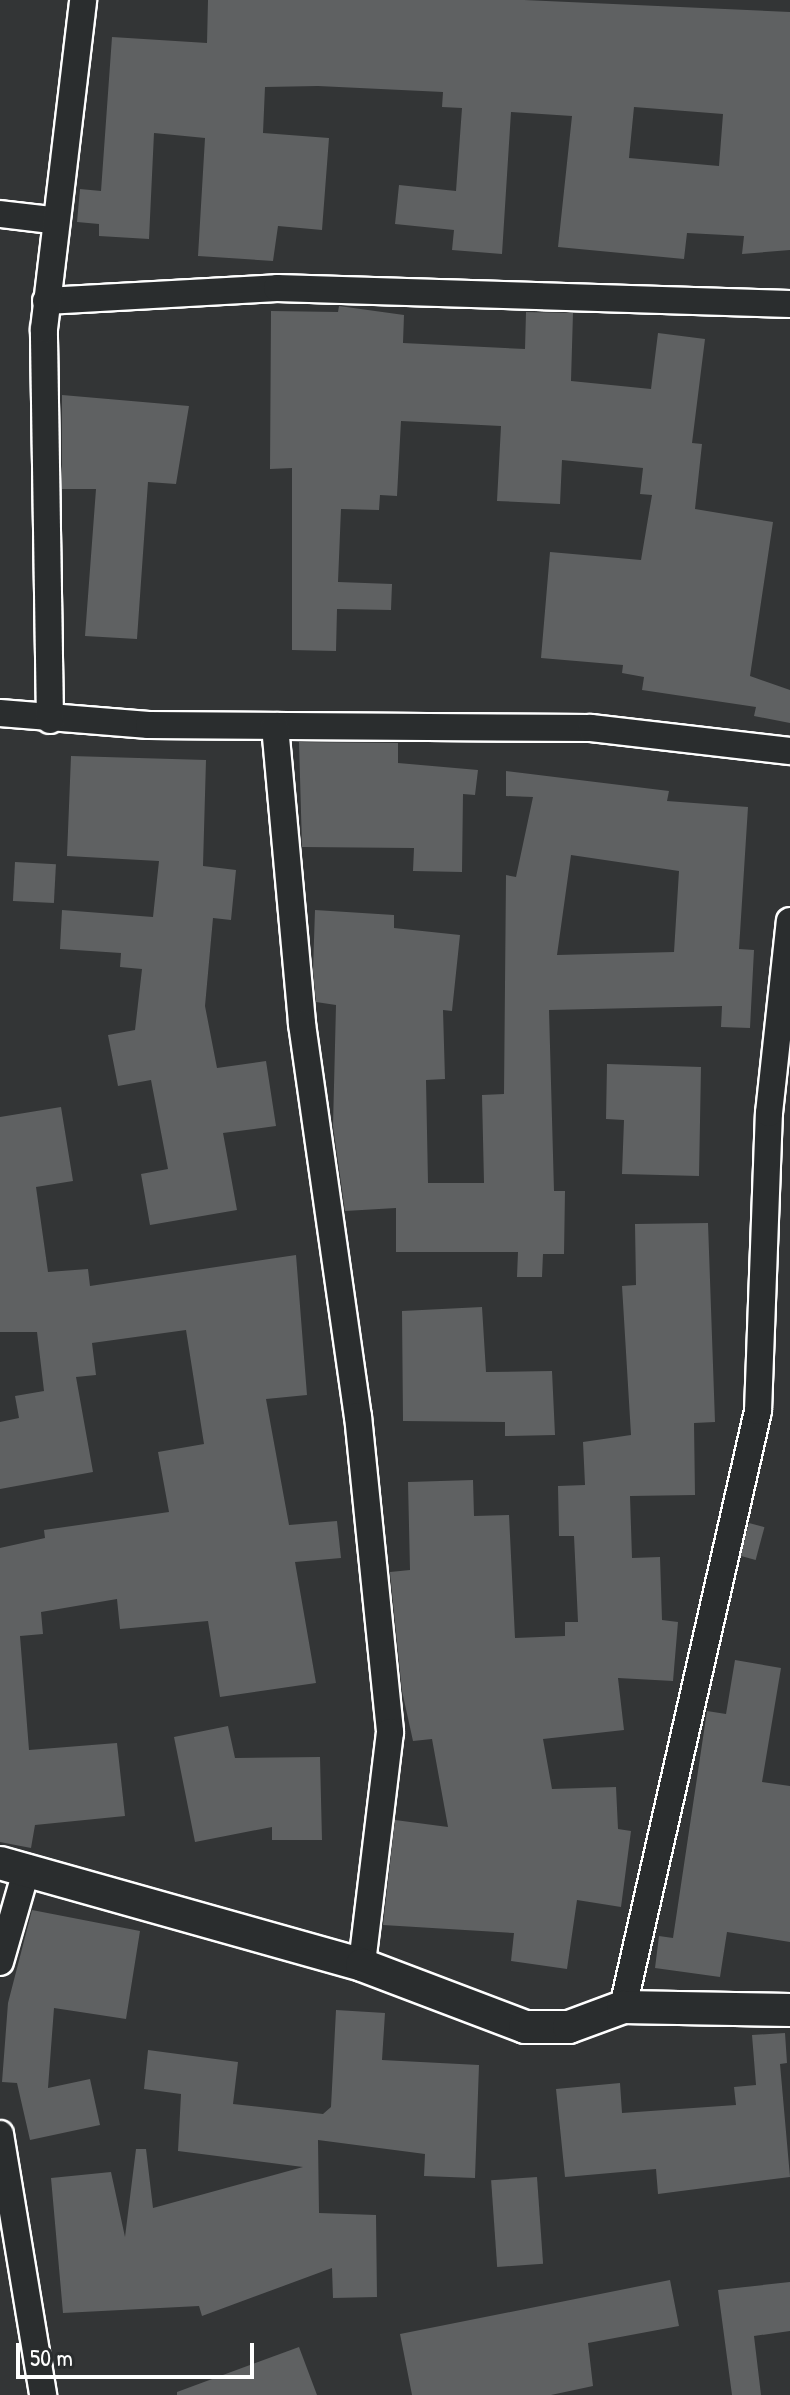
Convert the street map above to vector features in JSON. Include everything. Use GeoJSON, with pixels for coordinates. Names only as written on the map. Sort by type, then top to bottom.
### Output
{"type":"FeatureCollection","features":[{"type":"Feature","properties":{"kind":"street"},"geometry":{"type":"LineString","coordinates":[[50,720],[46,301],[51,220],[83,0]]}},
{"type":"Feature","properties":{"kind":"street"},"geometry":{"type":"LineString","coordinates":[[0,214],[51,220]]}},
{"type":"Feature","properties":{"kind":"street"},"geometry":{"type":"LineString","coordinates":[[46,301],[277,288],[790,304]]}},
{"type":"Feature","properties":{"kind":"street"},"geometry":{"type":"LineString","coordinates":[[0,713],[50,720],[275,726],[591,728],[790,751]]}},
{"type":"Feature","properties":{"kind":"street"},"geometry":{"type":"LineString","coordinates":[[275,726],[302,1024],[358,1416],[390,1732],[362,1965]]}},
{"type":"Feature","properties":{"kind":"street"},"geometry":{"type":"LineString","coordinates":[[623,2007],[758,1411],[769,1113],[790,921]]}},
{"type":"Feature","properties":{"kind":"street"},"geometry":{"type":"LineString","coordinates":[[0,1962],[13,1866],[362,1965],[525,2027],[569,2027],[623,2007],[790,2010]]}},
{"type":"Feature","properties":{"kind":"street"},"geometry":{"type":"LineString","coordinates":[[0,2134],[43,2395]]}},
{"type":"Feature","properties":{"kind":"building"},"geometry":{"type":"Polygon","coordinates":[[[208,0],[524,0],[790,12],[790,250],[742,254],[744,236],[687,233],[684,259],[558,247],[572,116],[511,112],[502,254],[452,250],[454,230],[395,224],[399,185],[456,191],[462,108],[442,107],[443,92],[318,86],[265,87],[263,133],[329,138],[322,230],[278,226],[273,261],[198,256],[205,138],[154,133],[149,239],[99,236],[99,224],[77,222],[80,189],[101,191],[112,37],[207,43],[208,0]],[[634,107],[629,158],[719,166],[723,114],[634,107]]]}},
{"type":"Feature","properties":{"kind":"building"},"geometry":{"type":"Polygon","coordinates":[[[339,306],[404,315],[403,343],[525,349],[526,312],[573,313],[571,381],[651,389],[658,333],[705,339],[692,443],[702,444],[695,509],[773,522],[750,676],[790,690],[790,723],[754,716],[756,707],[642,690],[644,677],[622,673],[623,665],[541,658],[550,552],[641,560],[652,495],[640,494],[643,468],[562,460],[560,504],[497,501],[501,426],[401,421],[397,496],[380,495],[379,510],[341,509],[338,582],[392,584],[391,610],[337,609],[336,651],[292,650],[292,468],[270,469],[271,311],[338,312],[339,306]]]}},
{"type":"Feature","properties":{"kind":"building"},"geometry":{"type":"Polygon","coordinates":[[[62,395],[189,406],[176,484],[148,482],[137,639],[85,636],[96,489],[62,489],[62,395]]]}},
{"type":"Feature","properties":{"kind":"building"},"geometry":{"type":"Polygon","coordinates":[[[299,742],[398,743],[398,763],[478,770],[475,795],[463,794],[462,872],[413,871],[414,848],[302,847],[299,742]]]}},
{"type":"Feature","properties":{"kind":"building"},"geometry":{"type":"Polygon","coordinates":[[[71,756],[206,760],[203,866],[236,870],[231,920],[213,918],[205,1006],[217,1068],[266,1061],[276,1126],[223,1133],[237,1210],[150,1225],[141,1174],[168,1169],[151,1080],[118,1086],[108,1035],[135,1030],[142,969],[120,967],[121,953],[60,949],[62,910],[153,917],[159,861],[67,856],[71,756]]]}},
{"type":"Feature","properties":{"kind":"building"},"geometry":{"type":"Polygon","coordinates":[[[506,771],[669,791],[667,801],[748,807],[739,949],[754,950],[750,1028],[721,1027],[722,1006],[549,1010],[554,1191],[565,1191],[564,1254],[543,1254],[542,1277],[517,1277],[518,1252],[396,1252],[396,1208],[345,1211],[333,1126],[336,1005],[316,1002],[313,970],[315,910],[394,915],[394,928],[460,935],[452,1011],[443,1010],[445,1079],[426,1080],[428,1183],[484,1183],[482,1095],[504,1094],[506,875],[516,877],[533,797],[506,796],[506,771]],[[571,855],[557,955],[674,952],[679,871],[571,855]]]}},
{"type":"Feature","properties":{"kind":"building"},"geometry":{"type":"Polygon","coordinates":[[[15,862],[56,864],[54,903],[13,901],[15,862]]]}},
{"type":"Feature","properties":{"kind":"building"},"geometry":{"type":"Polygon","coordinates":[[[607,1064],[701,1067],[699,1176],[622,1174],[624,1120],[606,1119],[607,1064]]]}},
{"type":"Feature","properties":{"kind":"building"},"geometry":{"type":"Polygon","coordinates":[[[61,1107],[73,1181],[36,1187],[48,1272],[88,1269],[90,1286],[296,1255],[307,1395],[266,1399],[289,1525],[337,1521],[341,1558],[295,1562],[316,1683],[220,1697],[208,1621],[120,1629],[117,1599],[41,1612],[43,1634],[20,1636],[29,1750],[117,1743],[125,1816],[35,1825],[31,1848],[0,1842],[0,1548],[45,1538],[44,1530],[169,1512],[158,1452],[204,1444],[186,1330],[92,1343],[96,1375],[76,1377],[93,1472],[0,1489],[0,1422],[19,1418],[15,1396],[44,1391],[37,1332],[0,1332],[0,1117],[61,1107]]]}},
{"type":"Feature","properties":{"kind":"building"},"geometry":{"type":"Polygon","coordinates":[[[708,1223],[715,1422],[694,1423],[695,1495],[630,1496],[632,1558],[660,1557],[662,1620],[678,1622],[673,1681],[618,1678],[624,1730],[543,1739],[552,1789],[616,1787],[618,1829],[631,1831],[621,1907],[577,1900],[567,1969],[511,1961],[514,1933],[383,1925],[395,1820],[448,1827],[432,1739],[413,1741],[402,1691],[390,1572],[410,1570],[408,1482],[473,1480],[474,1516],[509,1515],[515,1638],[565,1636],[565,1622],[578,1622],[574,1536],[559,1536],[558,1486],[585,1485],[583,1442],[631,1435],[622,1286],[636,1285],[635,1224],[708,1223]]]}},
{"type":"Feature","properties":{"kind":"building"},"geometry":{"type":"Polygon","coordinates":[[[482,1307],[486,1372],[552,1371],[555,1435],[505,1436],[505,1422],[403,1421],[402,1311],[482,1307]]]}},
{"type":"Feature","properties":{"kind":"building"},"geometry":{"type":"Polygon","coordinates":[[[749,1523],[764,1527],[756,1560],[740,1556],[749,1523]]]}},
{"type":"Feature","properties":{"kind":"building"},"geometry":{"type":"Polygon","coordinates":[[[735,1660],[781,1668],[762,1782],[790,1786],[790,1942],[727,1932],[720,1977],[655,1968],[659,1936],[673,1938],[707,1711],[726,1714],[735,1660]]]}},
{"type":"Feature","properties":{"kind":"building"},"geometry":{"type":"Polygon","coordinates":[[[228,1726],[235,1758],[320,1757],[322,1840],[272,1840],[272,1827],[195,1842],[174,1737],[228,1726]]]}},
{"type":"Feature","properties":{"kind":"building"},"geometry":{"type":"Polygon","coordinates":[[[32,1910],[140,1931],[126,2019],[54,2008],[48,2088],[90,2079],[100,2125],[30,2140],[17,2083],[2,2082],[8,2003],[32,1910]]]}},
{"type":"Feature","properties":{"kind":"building"},"geometry":{"type":"Polygon","coordinates":[[[336,2010],[385,2013],[382,2060],[479,2065],[475,2178],[424,2176],[425,2154],[318,2140],[319,2213],[376,2215],[377,2297],[333,2298],[332,2268],[202,2316],[199,2306],[63,2313],[51,2178],[111,2172],[125,2237],[136,2149],[146,2149],[153,2208],[303,2167],[178,2151],[181,2094],[144,2089],[148,2050],[238,2062],[233,2104],[323,2114],[331,2107],[336,2010]]]}},
{"type":"Feature","properties":{"kind":"building"},"geometry":{"type":"Polygon","coordinates":[[[785,2033],[787,2063],[780,2064],[790,2177],[658,2194],[656,2169],[565,2177],[556,2089],[620,2083],[622,2113],[736,2105],[734,2087],[756,2085],[752,2035],[785,2033]]]}},
{"type":"Feature","properties":{"kind":"building"},"geometry":{"type":"Polygon","coordinates":[[[537,2177],[543,2264],[497,2267],[491,2180],[537,2177]]]}},
{"type":"Feature","properties":{"kind":"building"},"geometry":{"type":"Polygon","coordinates":[[[670,2280],[679,2326],[588,2343],[593,2386],[551,2395],[412,2395],[400,2334],[670,2280]]]}},
{"type":"Feature","properties":{"kind":"building"},"geometry":{"type":"Polygon","coordinates":[[[790,2282],[790,2331],[754,2336],[761,2395],[732,2395],[718,2290],[790,2282]]]}},
{"type":"Feature","properties":{"kind":"building"},"geometry":{"type":"Polygon","coordinates":[[[299,2347],[317,2395],[177,2395],[177,2392],[299,2347]]]}}]}
